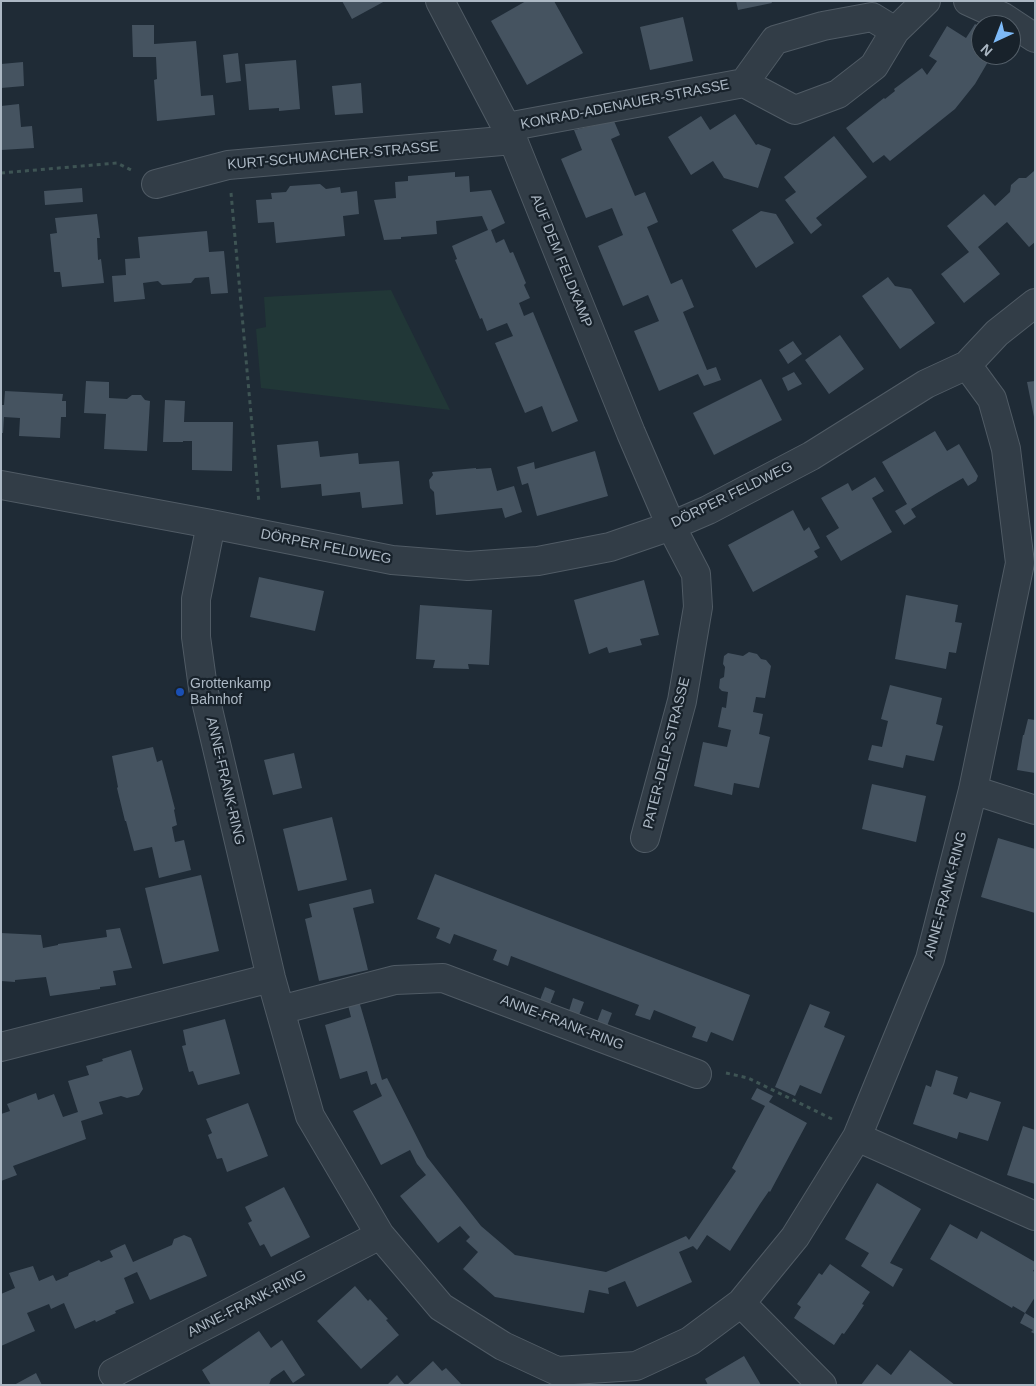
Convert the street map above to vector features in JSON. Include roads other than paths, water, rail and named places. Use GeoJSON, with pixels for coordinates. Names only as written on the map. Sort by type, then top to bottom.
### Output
{"type":"FeatureCollection","features":[{"type":"Feature","properties":{"kind":"street","name":"AUF DEM FELDKAMP"},"geometry":{"type":"LineString","coordinates":[[440,1],[510,134],[631,434],[671,526]]}},
{"type":"Feature","properties":{"kind":"street","name":"KONRAD-ADENAUER-STRASSE"},"geometry":{"type":"LineString","coordinates":[[510,134],[744,83],[795,110],[838,94],[874,66],[895,31],[926,1]]}},
{"type":"Feature","properties":{"kind":"street"},"geometry":{"type":"LineString","coordinates":[[968,1],[1003,18],[1035,38]]}},
{"type":"Feature","properties":{"kind":"street","name":"KONRAD-ADENAUER-STRASSE"},"geometry":{"type":"LineString","coordinates":[[744,83],[776,40],[823,26],[872,17],[895,31]]}},
{"type":"Feature","properties":{"kind":"street","name":"KURT-SCHUMACHER-STRASSE"},"geometry":{"type":"LineString","coordinates":[[156,184],[228,165],[510,134]]}},
{"type":"Feature","properties":{"kind":"street","name":"DÖRPER FELDWEG"},"geometry":{"type":"LineString","coordinates":[[1,485],[392,560],[468,566],[538,562],[610,547],[671,526],[708,510],[811,456],[926,384],[968,364],[997,333],[1035,303]]}},
{"type":"Feature","properties":{"kind":"street","name":"ANNE-FRANK-RING"},"geometry":{"type":"LineString","coordinates":[[211,524],[196,599],[196,637],[203,688],[271,978],[310,1116],[380,1235],[441,1307],[555,1380],[636,1366],[690,1342],[741,1303],[795,1237],[857,1137],[930,959],[973,790],[1027,563],[1006,448],[992,399],[968,364]]}},
{"type":"Feature","properties":{"kind":"street","name":"PATER-DELP-STRASSE"},"geometry":{"type":"LineString","coordinates":[[645,838],[682,701],[698,606],[696,574],[671,526]]}},
{"type":"Feature","properties":{"kind":"street"},"geometry":{"type":"LineString","coordinates":[[973,790],[1035,810]]}},
{"type":"Feature","properties":{"kind":"street"},"geometry":{"type":"LineString","coordinates":[[1,1047],[271,978]]}},
{"type":"Feature","properties":{"kind":"street","name":"ANNE-FRANK-RING"},"geometry":{"type":"LineString","coordinates":[[280,1010],[395,980],[443,978],[697,1074]]}},
{"type":"Feature","properties":{"kind":"street"},"geometry":{"type":"LineString","coordinates":[[857,1137],[1035,1216]]}},
{"type":"Feature","properties":{"kind":"street","name":"ANNE-FRANK-RING"},"geometry":{"type":"LineString","coordinates":[[114,1373],[380,1235]]}},
{"type":"Feature","properties":{"kind":"street"},"geometry":{"type":"LineString","coordinates":[[741,1303],[822,1385]]}},
{"type":"Feature","properties":{"kind":"place","name":"Grottenkamp Bahnhof"},"geometry":{"type":"Point","coordinates":[180,692]}}]}
